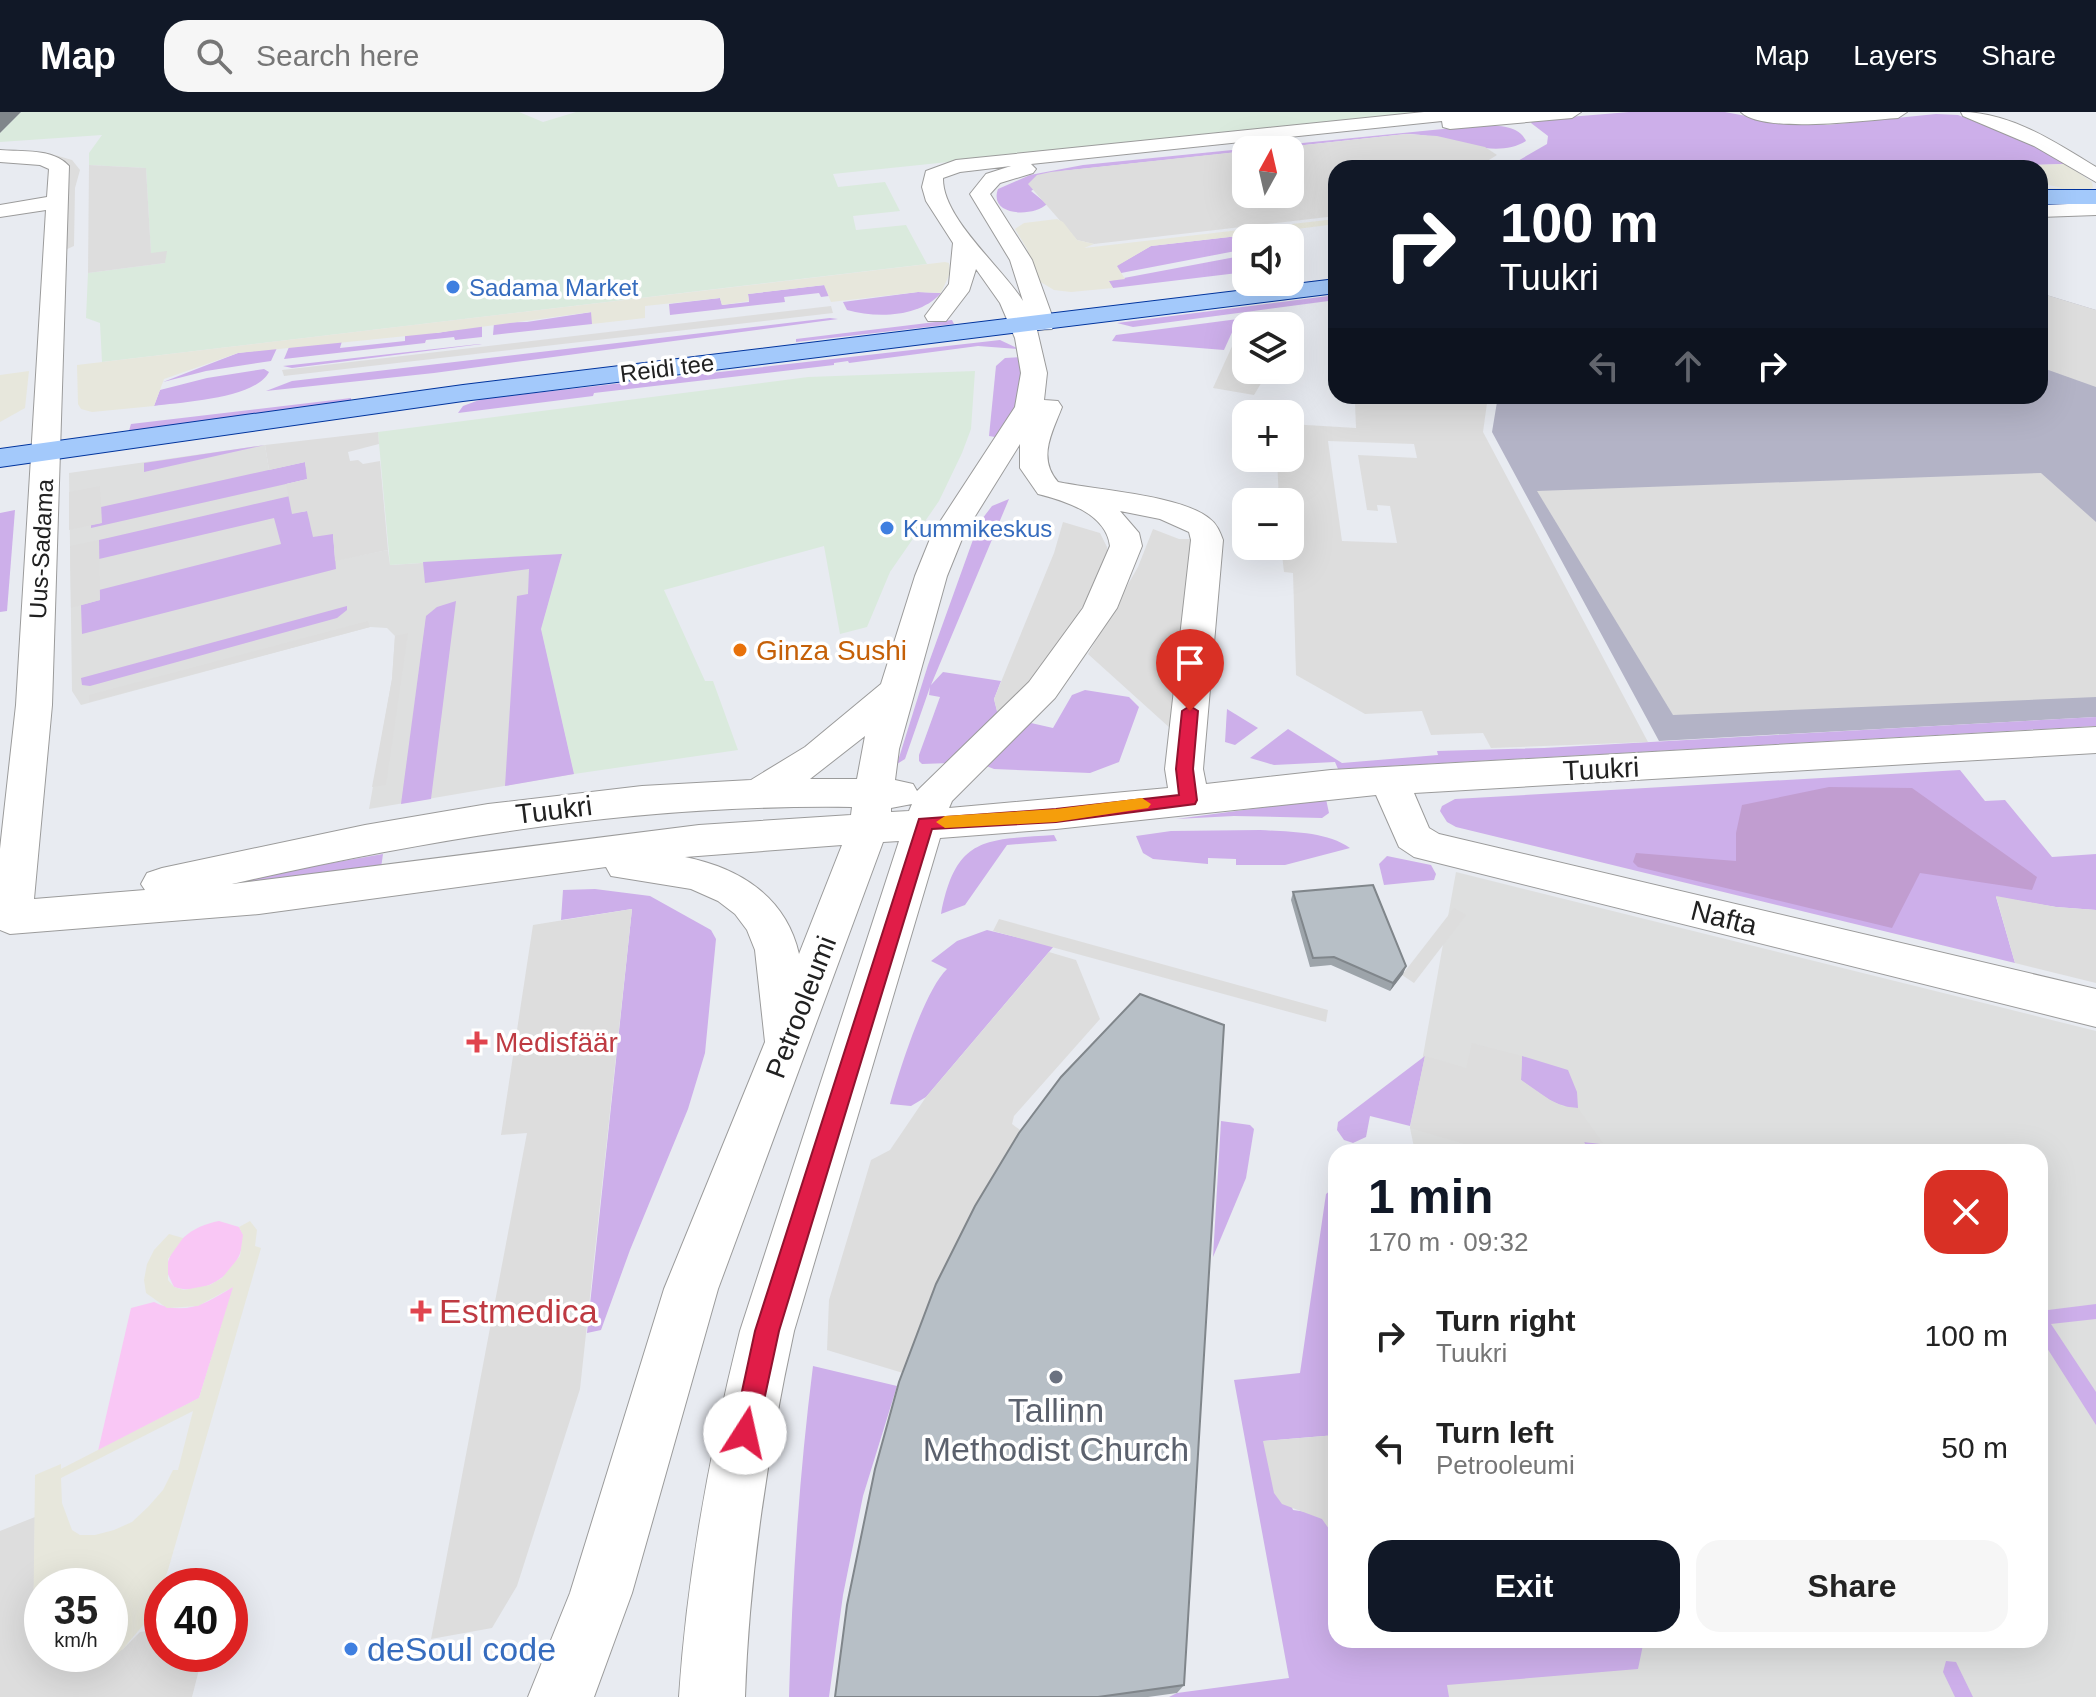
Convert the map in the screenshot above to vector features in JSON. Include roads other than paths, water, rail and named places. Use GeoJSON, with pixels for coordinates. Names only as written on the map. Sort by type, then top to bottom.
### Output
{"type":"FeatureCollection","features":[{"type":"Feature","properties":{"kind":"main road"},"geometry":{"type":"LineString","coordinates":[[2048,197],[2096,197]]}},
{"type":"Feature","properties":{"kind":"main road"},"geometry":{"type":"LineString","coordinates":[[2048,221],[2096,222]]}},
{"type":"Feature","properties":{"kind":"main road"},"geometry":{"type":"LineString","coordinates":[[1304,274],[1328,272]]}},
{"type":"Feature","properties":{"kind":"main road","name":"Reidi tee"},"geometry":{"type":"LineString","coordinates":[[0,433],[48,440],[478,391],[1029,315],[1232,283]]}},
{"type":"Feature","properties":{"kind":"main road","name":"Reidi tee"},"geometry":{"type":"LineString","coordinates":[[0,458],[48,440],[456,378],[937,316],[1029,315],[1328,287]]}},
{"type":"Feature","properties":{"kind":"street"},"geometry":{"type":"LineString","coordinates":[[1029,315],[964,244],[945,214],[932,181],[938,171],[1478,112]]}},
{"type":"Feature","properties":{"kind":"street"},"geometry":{"type":"LineString","coordinates":[[712,1697],[716,1617],[750,1403],[764,1345],[929,809],[1042,690],[1100,608],[1126,546],[1124,533],[1104,512],[1064,493],[1030,465],[1031,450],[1054,394],[1056,373],[1029,315],[1021,260],[980,194],[984,184],[1002,175],[1091,159],[1510,115],[1572,112]]}},
{"type":"Feature","properties":{"kind":"street"},"geometry":{"type":"LineString","coordinates":[[1750,112],[1807,120],[1898,112]]}},
{"type":"Feature","properties":{"kind":"street"},"geometry":{"type":"LineString","coordinates":[[1970,112],[2050,147],[2096,176]]}},
{"type":"Feature","properties":{"kind":"street"},"geometry":{"type":"LineString","coordinates":[[2006,112],[2096,156]]}},
{"type":"Feature","properties":{"kind":"street"},"geometry":{"type":"LineString","coordinates":[[0,156],[54,162],[59,166],[56,191]]}},
{"type":"Feature","properties":{"kind":"street"},"geometry":{"type":"LineString","coordinates":[[0,164],[40,169],[56,191]]}},
{"type":"Feature","properties":{"kind":"street"},"geometry":{"type":"LineString","coordinates":[[0,211],[56,191]]}},
{"type":"Feature","properties":{"kind":"street","name":"Uus-Sadama"},"geometry":{"type":"LineString","coordinates":[[5,918],[18,872],[34,705],[48,440],[56,191]]}},
{"type":"Feature","properties":{"kind":"street"},"geometry":{"type":"LineString","coordinates":[[2048,211],[2096,209]]}},
{"type":"Feature","properties":{"kind":"street"},"geometry":{"type":"LineString","coordinates":[[937,316],[959,292],[966,276],[964,244]]}},
{"type":"Feature","properties":{"kind":"street","name":"Petrooleumi"},"geometry":{"type":"LineString","coordinates":[[561,1697],[601,1593],[691,1289],[787,1045],[870,810],[880,749],[931,576],[948,534],[1029,407],[1035,392],[1029,315]]}},
{"type":"Feature","properties":{"kind":"street"},"geometry":{"type":"LineString","coordinates":[[968,502],[1004,493],[1064,493],[1177,514],[1197,522],[1204,529],[1207,540],[1184,769],[1189,800]]}},
{"type":"Feature","properties":{"kind":"street"},"geometry":{"type":"LineString","coordinates":[[761,793],[809,763],[898,689]]}},
{"type":"Feature","properties":{"kind":"street","name":"Tuukri"},"geometry":{"type":"LineString","coordinates":[[5,918],[259,898],[699,840],[870,810],[929,809],[1056,815],[1266,790],[1390,781],[2096,740]]}},
{"type":"Feature","properties":{"kind":"street","name":"Nafta"},"geometry":{"type":"LineString","coordinates":[[1390,781],[1413,837],[1428,846],[2096,1008]]}},
{"type":"Feature","properties":{"kind":"street","name":"Tuukri"},"geometry":{"type":"LineString","coordinates":[[5,918],[246,865],[486,818],[600,804],[761,793],[870,810]]}},
{"type":"Feature","properties":{"kind":"street"},"geometry":{"type":"LineString","coordinates":[[540,861],[643,866],[685,873],[722,883],[748,900],[774,941],[787,1045]]}},
{"type":"Feature","properties":{"kind":"street"},"geometry":{"type":"LineString","coordinates":[[594,1697],[601,1593]]}},
{"type":"Feature","properties":{"kind":"place","name":"Sadama Market"},"geometry":{"type":"Point","coordinates":[453,287]}},
{"type":"Feature","properties":{"kind":"place","name":"Kummikeskus"},"geometry":{"type":"Point","coordinates":[887,528]}},
{"type":"Feature","properties":{"kind":"place","name":"Ginza Sushi"},"geometry":{"type":"Point","coordinates":[740,650]}},
{"type":"Feature","properties":{"kind":"place","name":"Medisfäär"},"geometry":{"type":"Point","coordinates":[477,1042]}},
{"type":"Feature","properties":{"kind":"place","name":"Estmedica"},"geometry":{"type":"Point","coordinates":[421,1311]}},
{"type":"Feature","properties":{"kind":"place","name":"Tallinn Methodist Church"},"geometry":{"type":"Point","coordinates":[1056,1377]}},
{"type":"Feature","properties":{"kind":"place","name":"deSoul code"},"geometry":{"type":"Point","coordinates":[351,1649]}}]}
